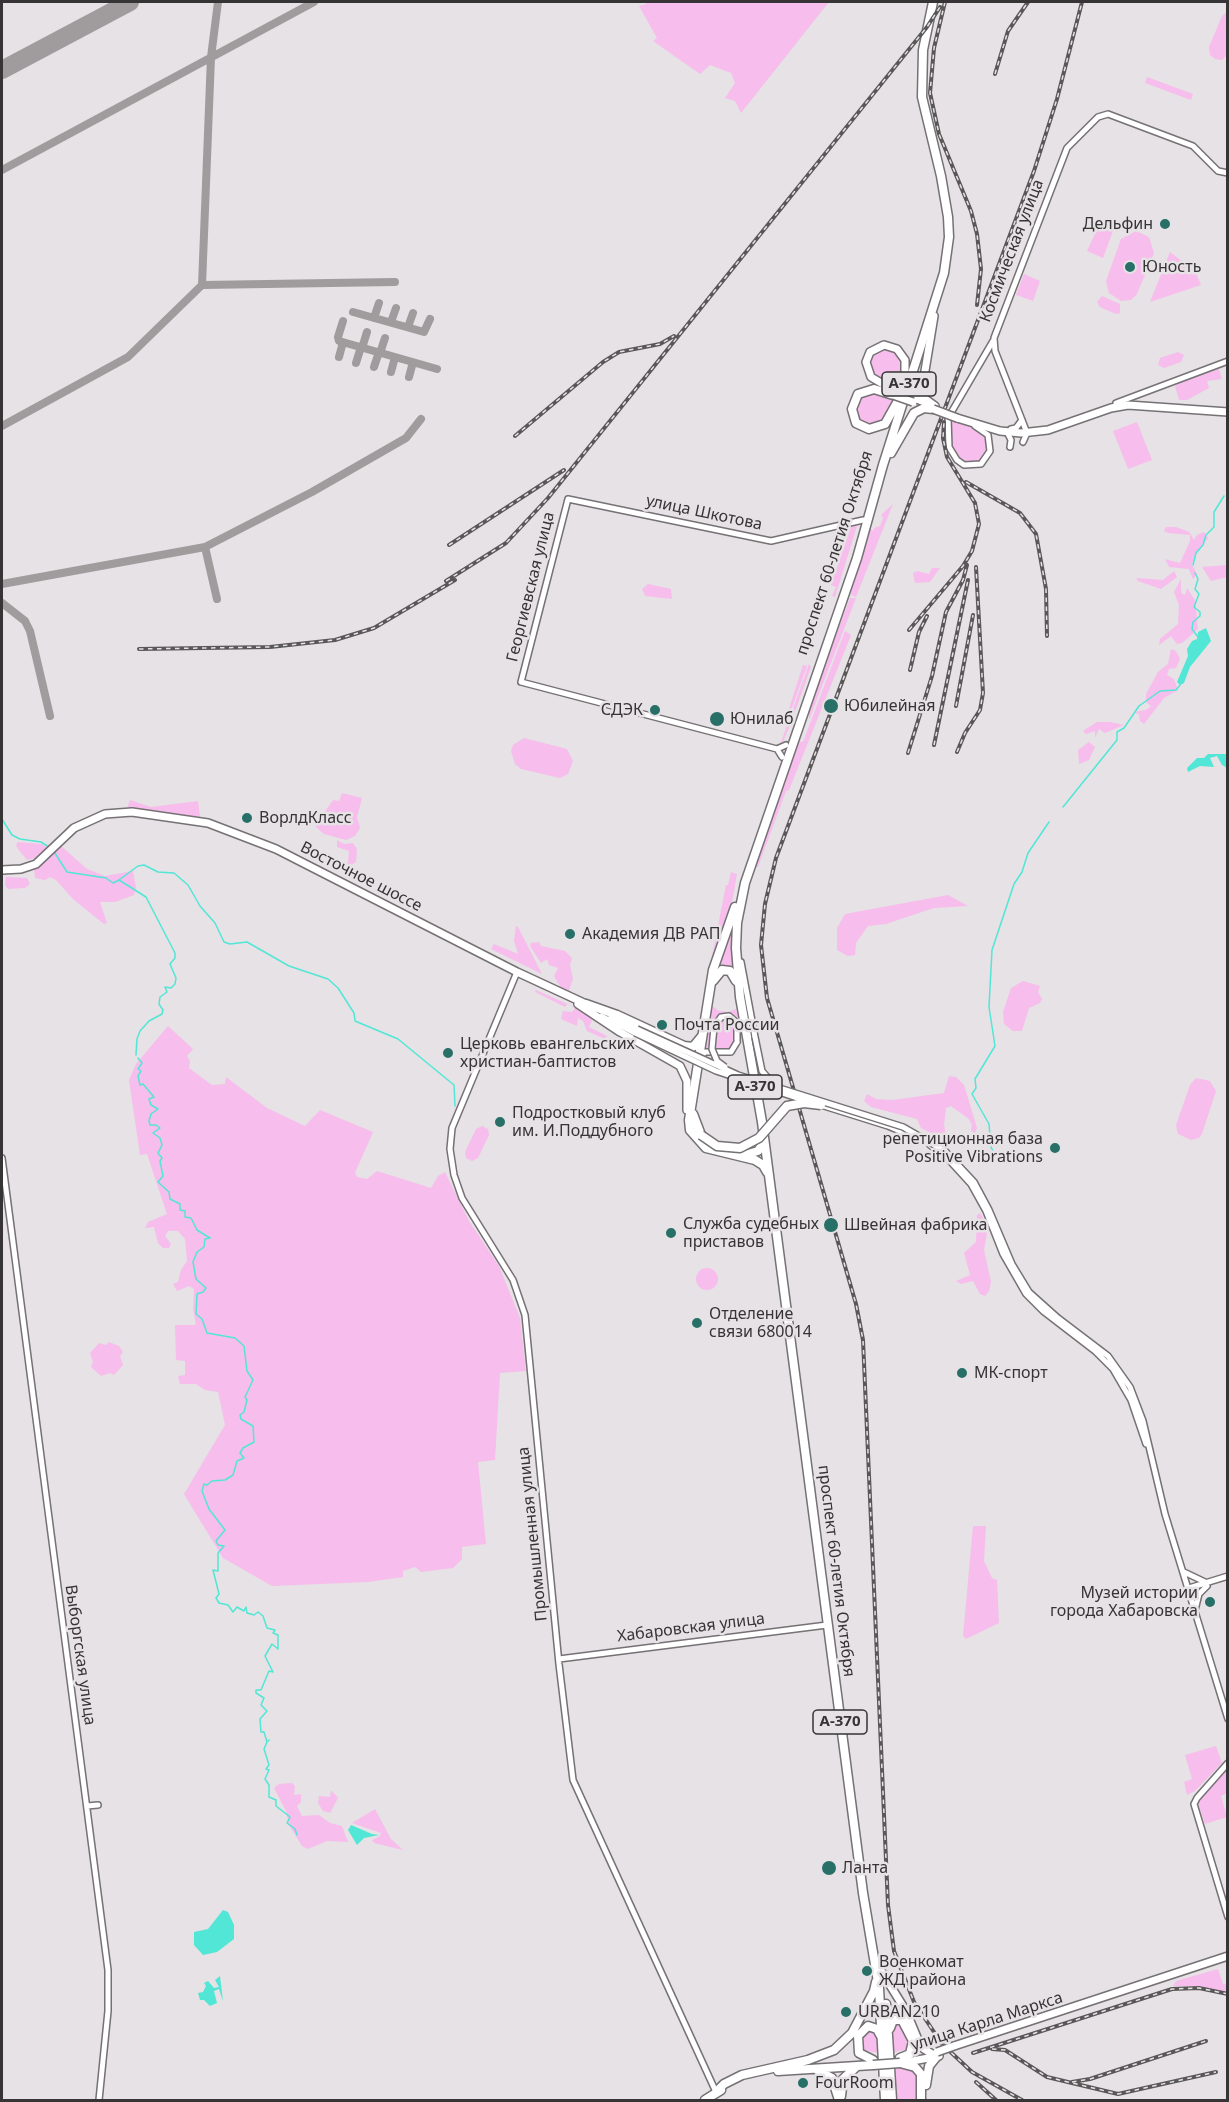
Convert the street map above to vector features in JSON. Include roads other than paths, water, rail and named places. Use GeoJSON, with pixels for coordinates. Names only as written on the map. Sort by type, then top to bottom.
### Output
{"type":"FeatureCollection","features":[{"type":"Feature","properties":{"kind":"highway","name":"проспект 60-летия Октября"},"geometry":{"type":"LineString","coordinates":[[770,1184],[761,1163],[706,1148],[690,1130],[689,1111],[700,1058],[710,988],[779,753],[786,745],[842,591],[880,478],[938,290],[949,237],[944,195],[922,97],[923,50],[933,2]]}},
{"type":"Feature","properties":{"kind":"highway","name":"проспект 60-летия Октября"},"geometry":{"type":"LineString","coordinates":[[885,2100],[883,2041],[874,1961],[827,1625],[764,1138],[739,991],[737,923],[752,858],[846,592],[896,395],[905,381],[940,270],[945,237],[944,195]]}},
{"type":"Feature","properties":{"kind":"highway"},"geometry":{"type":"LineString","coordinates":[[874,389],[896,395],[888,420],[879,427],[864,428],[853,418],[853,403],[863,392],[874,389]]}},
{"type":"Feature","properties":{"kind":"highway"},"geometry":{"type":"LineString","coordinates":[[880,478],[911,417],[921,409],[934,407]]}},
{"type":"Feature","properties":{"kind":"highway"},"geometry":{"type":"LineString","coordinates":[[710,988],[718,973],[727,970],[735,978],[739,991]]}},
{"type":"Feature","properties":{"kind":"highway"},"geometry":{"type":"LineString","coordinates":[[585,1006],[617,1015],[684,1047],[693,1047],[698,1044],[705,1027]]}},
{"type":"Feature","properties":{"kind":"highway"},"geometry":{"type":"LineString","coordinates":[[698,1069],[693,1110],[701,1135],[717,1146],[740,1148],[759,1138],[787,1107],[804,1103],[821,1105]]}},
{"type":"Feature","properties":{"kind":"highway"},"geometry":{"type":"LineString","coordinates":[[738,1156],[758,1151],[764,1138]]}},
{"type":"Feature","properties":{"kind":"highway","name":"проспект 60-летия Октября"},"geometry":{"type":"LineString","coordinates":[[874,1961],[884,1986],[891,2053],[892,2100]]}},
{"type":"Feature","properties":{"kind":"highway"},"geometry":{"type":"LineString","coordinates":[[705,2100],[724,2084],[742,2075],[827,2054],[845,2041],[874,1991],[874,1961]]}},
{"type":"Feature","properties":{"kind":"highway"},"geometry":{"type":"LineString","coordinates":[[891,2053],[890,2024],[892,2020],[900,2019],[907,2025],[913,2045],[909,2054],[900,2061]]}},
{"type":"Feature","properties":{"kind":"highway"},"geometry":{"type":"LineString","coordinates":[[873,2062],[859,2053],[858,2036],[865,2027],[873,2026],[880,2032],[883,2041]]}},
{"type":"Feature","properties":{"kind":"highway"},"geometry":{"type":"LineString","coordinates":[[922,2100],[928,2068],[936,2054]]}},
{"type":"Feature","properties":{"kind":"highway"},"geometry":{"type":"LineString","coordinates":[[777,2067],[900,2061],[921,2074],[922,2100]]}},
{"type":"Feature","properties":{"kind":"highway"},"geometry":{"type":"LineString","coordinates":[[841,2100],[840,2091],[844,2078],[852,2069],[873,2062]]}},
{"type":"Feature","properties":{"kind":"highway"},"geometry":{"type":"LineString","coordinates":[[716,2092],[753,2075],[862,2066]]}},
{"type":"Feature","properties":{"kind":"highway"},"geometry":{"type":"LineString","coordinates":[[810,2069],[830,2076],[841,2100]]}},
{"type":"Feature","properties":{"kind":"main road"},"geometry":{"type":"LineString","coordinates":[[934,407],[924,398],[922,382],[938,290]]}},
{"type":"Feature","properties":{"kind":"main road"},"geometry":{"type":"LineString","coordinates":[[905,381],[905,360],[897,349],[884,345],[870,352],[866,362],[871,377],[896,395],[958,417],[1009,430]]}},
{"type":"Feature","properties":{"kind":"main road"},"geometry":{"type":"LineString","coordinates":[[1026,431],[1116,403],[1152,402],[1227,410]]}},
{"type":"Feature","properties":{"kind":"main road"},"geometry":{"type":"LineString","coordinates":[[958,417],[968,423],[1026,431],[1047,430],[1111,408],[1128,405],[1227,410]]}},
{"type":"Feature","properties":{"kind":"main road","name":"Восточное шоссе"},"geometry":{"type":"LineString","coordinates":[[2,870],[36,864],[79,825],[112,813],[173,817],[226,828],[282,852],[585,1006],[680,1066],[687,1081],[687,1122],[690,1130]]}},
{"type":"Feature","properties":{"kind":"main road","name":"улица Карла Маркса"},"geometry":{"type":"LineString","coordinates":[[955,2048],[1227,1958]]}},
{"type":"Feature","properties":{"kind":"main road","name":"улица Карла Маркса"},"geometry":{"type":"LineString","coordinates":[[955,2048],[1227,1958]]}},
{"type":"Feature","properties":{"kind":"main road"},"geometry":{"type":"LineString","coordinates":[[874,1961],[906,2011],[921,2047],[936,2054]]}},
{"type":"Feature","properties":{"kind":"main road"},"geometry":{"type":"LineString","coordinates":[[900,2061],[955,2048]]}},
{"type":"Feature","properties":{"kind":"street","name":"Космическая улица"},"geometry":{"type":"LineString","coordinates":[[1026,431],[996,351],[994,338],[1067,148],[1098,117],[1108,114],[1193,146],[1218,171],[1227,173]]}},
{"type":"Feature","properties":{"kind":"street"},"geometry":{"type":"LineString","coordinates":[[968,423],[984,430],[991,440],[988,457],[974,466],[964,465],[952,454],[946,437],[946,425],[952,409],[988,352],[994,338]]}},
{"type":"Feature","properties":{"kind":"street"},"geometry":{"type":"LineString","coordinates":[[988,352],[996,351]]}},
{"type":"Feature","properties":{"kind":"street"},"geometry":{"type":"LineString","coordinates":[[1116,403],[1227,361]]}},
{"type":"Feature","properties":{"kind":"street"},"geometry":{"type":"LineString","coordinates":[[1010,447],[1009,430],[1016,428],[1022,420]]}},
{"type":"Feature","properties":{"kind":"street"},"geometry":{"type":"LineString","coordinates":[[1023,442],[1026,431]]}},
{"type":"Feature","properties":{"kind":"street","name":"улица Шкотова"},"geometry":{"type":"LineString","coordinates":[[568,499],[771,541],[866,520]]}},
{"type":"Feature","properties":{"kind":"street","name":"Георгиевская улица"},"geometry":{"type":"LineString","coordinates":[[568,499],[521,682],[779,753]]}},
{"type":"Feature","properties":{"kind":"street"},"geometry":{"type":"LineString","coordinates":[[737,923],[741,962],[765,1077],[777,1087],[790,1092]]}},
{"type":"Feature","properties":{"kind":"street","name":"Промышленная улица"},"geometry":{"type":"LineString","coordinates":[[517,972],[455,1120],[450,1149],[454,1175],[462,1198],[513,1280],[525,1315],[571,1768],[578,1794],[716,2092]]}},
{"type":"Feature","properties":{"kind":"street"},"geometry":{"type":"LineString","coordinates":[[585,1006],[737,1079],[902,1131],[944,1153]]}},
{"type":"Feature","properties":{"kind":"street"},"geometry":{"type":"LineString","coordinates":[[700,1058],[705,1052],[731,1052],[737,1042],[738,1023],[729,1016],[721,1017],[714,1027],[712,1049],[714,1057],[725,1067],[750,1079]]}},
{"type":"Feature","properties":{"kind":"street"},"geometry":{"type":"LineString","coordinates":[[636,1031],[750,1079],[890,1122],[926,1138],[965,1171],[1020,1285],[1035,1304],[1095,1351],[1113,1369],[1131,1401],[1149,1451],[1165,1514],[1227,1715]]}},
{"type":"Feature","properties":{"kind":"street","name":"Выборгская улица"},"geometry":{"type":"LineString","coordinates":[[2,1158],[87,1806],[109,1993],[99,2100]]}},
{"type":"Feature","properties":{"kind":"street"},"geometry":{"type":"LineString","coordinates":[[1184,1571],[1193,1579],[1207,1584]]}},
{"type":"Feature","properties":{"kind":"street"},"geometry":{"type":"LineString","coordinates":[[1189,1590],[1227,1578]]}},
{"type":"Feature","properties":{"kind":"street"},"geometry":{"type":"LineString","coordinates":[[1195,1611],[1199,1594],[1207,1584]]}},
{"type":"Feature","properties":{"kind":"street","name":"Хабаровская улица"},"geometry":{"type":"LineString","coordinates":[[559,1659],[827,1625]]}},
{"type":"Feature","properties":{"kind":"street"},"geometry":{"type":"LineString","coordinates":[[1227,1763],[1194,1804],[1227,1917]]}},
{"type":"Feature","properties":{"kind":"street"},"geometry":{"type":"LineString","coordinates":[[87,1806],[98,1805]]}},
{"type":"Feature","properties":{"kind":"waterway"},"geometry":{"type":"LineString","coordinates":[[1193,565],[1196,553],[1203,545],[1206,535],[1214,527],[1214,512],[1224,496]]}},
{"type":"Feature","properties":{"kind":"waterway"},"geometry":{"type":"LineString","coordinates":[[1195,573],[1198,579],[1195,589],[1199,594],[1194,607],[1200,612],[1200,616],[1193,622],[1192,629],[1198,637]]}},
{"type":"Feature","properties":{"kind":"waterway"},"geometry":{"type":"LineString","coordinates":[[1063,807],[1117,740],[1117,732],[1124,728],[1139,706],[1160,691],[1176,690],[1180,685]]}},
{"type":"Feature","properties":{"kind":"waterway"},"geometry":{"type":"LineString","coordinates":[[2,819],[12,835],[20,839],[41,842],[49,847]]}},
{"type":"Feature","properties":{"kind":"waterway"},"geometry":{"type":"LineString","coordinates":[[994,1153],[991,1147],[989,1124],[972,1094],[976,1088],[975,1079],[995,1046],[989,1007],[992,950],[1014,884],[1022,872],[1028,853],[1049,822]]}},
{"type":"Feature","properties":{"kind":"waterway"},"geometry":{"type":"LineString","coordinates":[[53,850],[67,872],[106,878],[113,883],[119,880],[146,897],[175,953],[175,958],[170,964],[176,978],[175,984],[171,988],[165,987],[167,992],[160,997],[159,1004],[163,1010],[162,1014],[149,1021],[140,1031],[136,1055]]}},
{"type":"Feature","properties":{"kind":"waterway"},"geometry":{"type":"LineString","coordinates":[[119,880],[138,866],[144,865],[158,872],[174,873],[188,885],[200,906],[215,923],[224,942],[230,944],[247,942],[289,966],[328,979],[338,988],[354,1013],[355,1021],[398,1039],[454,1085],[455,1106]]}},
{"type":"Feature","properties":{"kind":"waterway"},"geometry":{"type":"LineString","coordinates":[[138,1058],[142,1063],[138,1069],[141,1071],[138,1076],[140,1085],[143,1084],[154,1097],[149,1099],[151,1105],[158,1109],[151,1114],[149,1121],[150,1125],[160,1128],[153,1133],[160,1138],[162,1145],[158,1153],[162,1158],[160,1161],[163,1176],[158,1182],[169,1192],[170,1199],[180,1204],[180,1210],[185,1211],[185,1217],[191,1218],[197,1230],[210,1238],[205,1239],[204,1247],[197,1252],[193,1262],[196,1279],[206,1288],[197,1294],[196,1314],[202,1319],[207,1333],[235,1338],[244,1346],[247,1371],[253,1380],[245,1397],[247,1400],[244,1412],[240,1415],[241,1419],[253,1426],[254,1442],[243,1448],[240,1453],[244,1458],[237,1461],[233,1475],[225,1480],[204,1484],[202,1491],[209,1509],[225,1530],[216,1541],[218,1545],[224,1546],[218,1553],[218,1571],[213,1570],[219,1594],[216,1598],[219,1603],[228,1605],[233,1612],[237,1607],[244,1611],[246,1607],[247,1613],[254,1615],[258,1612],[263,1616],[267,1628],[275,1630],[273,1633],[278,1635],[278,1649],[272,1644],[265,1656],[273,1672],[269,1671],[261,1690],[256,1690],[256,1693],[264,1698],[261,1705],[267,1711],[260,1719],[261,1732],[264,1732],[267,1742],[269,1740]]}},
{"type":"Feature","properties":{"kind":"waterway"},"geometry":{"type":"LineString","coordinates":[[267,1742],[264,1749],[269,1765],[266,1769],[269,1770],[265,1779],[269,1785],[269,1797],[276,1800],[276,1806],[290,1817],[287,1823],[295,1829],[297,1835]]}},
{"type":"Feature","properties":{"kind":"railway"},"geometry":{"type":"LineString","coordinates":[[945,2],[934,48],[930,93],[939,134],[971,211],[977,234],[981,269],[977,305]]}},
{"type":"Feature","properties":{"kind":"railway"},"geometry":{"type":"LineString","coordinates":[[995,74],[1008,31],[1028,2]]}},
{"type":"Feature","properties":{"kind":"railway"},"geometry":{"type":"LineString","coordinates":[[1022,2100],[972,2072],[942,2044],[914,2002],[894,1951],[888,1905],[863,1340],[856,1304],[767,998],[761,945],[765,904],[776,858],[1034,171],[1057,99],[1082,2]]}},
{"type":"Feature","properties":{"kind":"railway"},"geometry":{"type":"LineString","coordinates":[[446,581],[506,543],[548,498],[927,27],[940,7]]}},
{"type":"Feature","properties":{"kind":"railway"},"geometry":{"type":"LineString","coordinates":[[515,436],[603,362],[619,352],[660,344],[674,336]]}},
{"type":"Feature","properties":{"kind":"railway"},"geometry":{"type":"LineString","coordinates":[[909,630],[963,566],[972,551],[979,524],[975,503],[947,457],[943,438],[944,422]]}},
{"type":"Feature","properties":{"kind":"railway"},"geometry":{"type":"LineString","coordinates":[[449,545],[564,470]]}},
{"type":"Feature","properties":{"kind":"railway"},"geometry":{"type":"LineString","coordinates":[[966,482],[1020,513],[1036,534],[1046,589],[1047,636]]}},
{"type":"Feature","properties":{"kind":"railway"},"geometry":{"type":"LineString","coordinates":[[908,753],[932,676],[946,612],[963,580],[967,565]]}},
{"type":"Feature","properties":{"kind":"railway"},"geometry":{"type":"LineString","coordinates":[[957,752],[965,733],[980,710],[983,693],[976,567]]}},
{"type":"Feature","properties":{"kind":"railway"},"geometry":{"type":"LineString","coordinates":[[139,649],[270,647],[335,640],[374,628],[455,580]]}},
{"type":"Feature","properties":{"kind":"railway"},"geometry":{"type":"LineString","coordinates":[[934,745],[968,580]]}},
{"type":"Feature","properties":{"kind":"railway"},"geometry":{"type":"LineString","coordinates":[[956,706],[973,615]]}},
{"type":"Feature","properties":{"kind":"railway"},"geometry":{"type":"LineString","coordinates":[[910,670],[919,632],[927,616]]}},
{"type":"Feature","properties":{"kind":"railway"},"geometry":{"type":"LineString","coordinates":[[973,2053],[1172,1989],[1199,1988],[1228,1994]]}},
{"type":"Feature","properties":{"kind":"railway"},"geometry":{"type":"LineString","coordinates":[[1072,2082],[1090,2079],[1206,2041]]}},
{"type":"Feature","properties":{"kind":"railway"},"geometry":{"type":"LineString","coordinates":[[992,2049],[1005,2050],[1047,2077],[1118,2094],[1216,2072]]}},
{"type":"Feature","properties":{"kind":"railway"},"geometry":{"type":"LineString","coordinates":[[976,2082],[996,2100]]}},
{"type":"Feature","properties":{"kind":"place","name":"Дельфин"},"geometry":{"type":"Point","coordinates":[1165,224]}},
{"type":"Feature","properties":{"kind":"place","name":"Юность"},"geometry":{"type":"Point","coordinates":[1130,267]}},
{"type":"Feature","properties":{"kind":"place","name":"Юбилейная"},"geometry":{"type":"Point","coordinates":[831,706]}},
{"type":"Feature","properties":{"kind":"place","name":"СДЭК"},"geometry":{"type":"Point","coordinates":[655,710]}},
{"type":"Feature","properties":{"kind":"place","name":"Юнилаб"},"geometry":{"type":"Point","coordinates":[717,719]}},
{"type":"Feature","properties":{"kind":"place","name":"ВорлдКласс"},"geometry":{"type":"Point","coordinates":[247,818]}},
{"type":"Feature","properties":{"kind":"place","name":"Академия ДВ РАП"},"geometry":{"type":"Point","coordinates":[570,934]}},
{"type":"Feature","properties":{"kind":"place","name":"Почта России"},"geometry":{"type":"Point","coordinates":[662,1025]}},
{"type":"Feature","properties":{"kind":"place","name":"Церковь евангельских христиан-баптистов"},"geometry":{"type":"Point","coordinates":[448,1053]}},
{"type":"Feature","properties":{"kind":"place","name":"Подростковый клуб им. И.Поддубного"},"geometry":{"type":"Point","coordinates":[500,1122]}},
{"type":"Feature","properties":{"kind":"place","name":"репетиционная база Positive Vibrations"},"geometry":{"type":"Point","coordinates":[1055,1148]}},
{"type":"Feature","properties":{"kind":"place","name":"Швейная фабрика"},"geometry":{"type":"Point","coordinates":[831,1225]}},
{"type":"Feature","properties":{"kind":"place","name":"Служба судебных приставов"},"geometry":{"type":"Point","coordinates":[671,1233]}},
{"type":"Feature","properties":{"kind":"place","name":"Отделение связи 680014"},"geometry":{"type":"Point","coordinates":[697,1323]}},
{"type":"Feature","properties":{"kind":"place","name":"МК-спорт"},"geometry":{"type":"Point","coordinates":[962,1373]}},
{"type":"Feature","properties":{"kind":"place","name":"Музей истории города Хабаровска"},"geometry":{"type":"Point","coordinates":[1210,1602]}},
{"type":"Feature","properties":{"kind":"place","name":"Ланта"},"geometry":{"type":"Point","coordinates":[829,1868]}},
{"type":"Feature","properties":{"kind":"place","name":"Военкомат ЖД района"},"geometry":{"type":"Point","coordinates":[867,1971]}},
{"type":"Feature","properties":{"kind":"place","name":"URBAN210"},"geometry":{"type":"Point","coordinates":[846,2012]}},
{"type":"Feature","properties":{"kind":"place","name":"FourRoom"},"geometry":{"type":"Point","coordinates":[803,2083]}}]}
